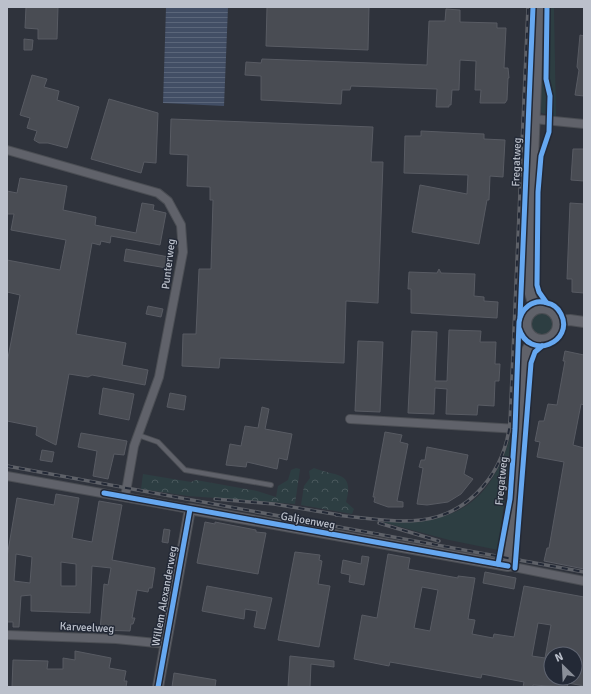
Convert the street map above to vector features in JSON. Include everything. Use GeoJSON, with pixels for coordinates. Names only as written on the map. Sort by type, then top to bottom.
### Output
{"type":"FeatureCollection","features":[{"type":"Feature","properties":{"kind":"street","name":"Fregatweg"},"geometry":{"type":"LineString","coordinates":[[535,309],[528,287],[539,7]]}},
{"type":"Feature","properties":{"kind":"street"},"geometry":{"type":"LineString","coordinates":[[534,119],[584,124]]}},
{"type":"Feature","properties":{"kind":"street","name":"Punterweg"},"geometry":{"type":"LineString","coordinates":[[7,150],[158,193],[168,201],[175,211],[181,225],[183,236],[181,260],[159,377],[134,446],[125,497]]}},
{"type":"Feature","properties":{"kind":"street"},"geometry":{"type":"LineString","coordinates":[[542,308],[555,314],[558,321],[556,331],[549,338],[540,340],[534,338],[528,333],[525,323],[527,316],[535,309],[542,308]]}},
{"type":"Feature","properties":{"kind":"street"},"geometry":{"type":"LineString","coordinates":[[558,321],[570,320],[584,322]]}},
{"type":"Feature","properties":{"kind":"street","name":"Fregatweg"},"geometry":{"type":"LineString","coordinates":[[508,566],[516,497],[523,363],[527,350],[534,338]]}},
{"type":"Feature","properties":{"kind":"street"},"geometry":{"type":"LineString","coordinates":[[350,419],[520,429]]}},
{"type":"Feature","properties":{"kind":"street","name":"Galjoenweg"},"geometry":{"type":"LineString","coordinates":[[7,476],[584,580]]}},
{"type":"Feature","properties":{"kind":"street","name":"Willem Alexanderweg"},"geometry":{"type":"LineString","coordinates":[[158,687],[190,509]]}},
{"type":"Feature","properties":{"kind":"street","name":"Karveelweg"},"geometry":{"type":"LineString","coordinates":[[7,634],[104,638],[166,644]]}},
{"type":"Feature","properties":{"kind":"lane"},"geometry":{"type":"LineString","coordinates":[[138,435],[158,442],[180,467],[185,470],[271,485]]}},
{"type":"Feature","properties":{"kind":"green space"},"geometry":{"type":"Polygon","coordinates":[[[543,7],[554,7],[556,117],[538,112],[543,7]]]}},
{"type":"Feature","properties":{"kind":"green space"},"geometry":{"type":"Polygon","coordinates":[[[542,313],[546,314],[552,320],[552,328],[546,334],[542,335],[538,334],[532,328],[531,324],[532,320],[538,314],[542,313]]]}},
{"type":"Feature","properties":{"kind":"green space"},"geometry":{"type":"Polygon","coordinates":[[[511,435],[513,435],[498,550],[449,540],[382,522],[408,522],[430,519],[449,514],[466,506],[480,495],[492,480],[502,460],[511,435]]]}},
{"type":"Feature","properties":{"kind":"green space"},"geometry":{"type":"Polygon","coordinates":[[[296,468],[300,469],[295,504],[188,496],[141,489],[143,474],[191,482],[196,480],[257,491],[276,497],[278,486],[288,480],[291,470],[296,468]]]}},
{"type":"Feature","properties":{"kind":"green space"},"geometry":{"type":"Polygon","coordinates":[[[314,468],[336,474],[345,480],[348,484],[346,502],[354,509],[352,514],[301,505],[304,486],[310,478],[309,471],[314,468]]]}},
{"type":"Feature","properties":{"kind":"water"},"geometry":{"type":"Polygon","coordinates":[[[166,7],[228,7],[224,106],[163,103],[166,7]]]}},
{"type":"Feature","properties":{"kind":"building"},"geometry":{"type":"Polygon","coordinates":[[[26,7],[58,7],[57,39],[38,39],[38,29],[25,28],[26,7]]]}},
{"type":"Feature","properties":{"kind":"building"},"geometry":{"type":"Polygon","coordinates":[[[267,7],[369,7],[368,50],[266,46],[267,7]]]}},
{"type":"Feature","properties":{"kind":"building"},"geometry":{"type":"Polygon","coordinates":[[[446,9],[460,10],[460,22],[497,23],[497,28],[506,28],[504,68],[508,68],[509,78],[507,100],[505,103],[480,103],[481,90],[475,90],[476,61],[460,60],[459,90],[452,90],[451,105],[449,105],[449,107],[436,107],[437,89],[351,86],[350,90],[342,90],[341,104],[261,100],[261,76],[245,75],[246,62],[261,63],[262,59],[427,65],[429,21],[445,21],[446,9]]]}},
{"type":"Feature","properties":{"kind":"building"},"geometry":{"type":"Polygon","coordinates":[[[580,35],[584,36],[584,96],[575,95],[579,70],[577,67],[580,35]]]}},
{"type":"Feature","properties":{"kind":"building"},"geometry":{"type":"Polygon","coordinates":[[[24,39],[33,40],[32,50],[24,50],[24,39]]]}},
{"type":"Feature","properties":{"kind":"building"},"geometry":{"type":"Polygon","coordinates":[[[32,75],[47,79],[44,87],[59,91],[57,100],[79,107],[67,148],[48,143],[39,143],[34,140],[37,131],[27,128],[30,118],[20,115],[32,75]]]}},
{"type":"Feature","properties":{"kind":"building"},"geometry":{"type":"Polygon","coordinates":[[[109,99],[158,113],[156,163],[144,162],[141,173],[91,159],[109,99]]]}},
{"type":"Feature","properties":{"kind":"building"},"geometry":{"type":"Polygon","coordinates":[[[171,119],[373,127],[371,162],[383,162],[378,303],[346,301],[344,363],[220,358],[219,368],[182,366],[183,334],[196,334],[199,269],[211,269],[213,200],[210,200],[210,187],[187,186],[188,155],[170,154],[171,119]]]}},
{"type":"Feature","properties":{"kind":"building"},"geometry":{"type":"Polygon","coordinates":[[[421,131],[484,134],[484,139],[505,140],[503,177],[490,176],[489,200],[487,200],[479,244],[412,232],[420,185],[467,194],[468,175],[404,173],[405,136],[421,136],[421,131]]]}},
{"type":"Feature","properties":{"kind":"building"},"geometry":{"type":"Polygon","coordinates":[[[573,149],[584,149],[584,181],[571,180],[573,149]]]}},
{"type":"Feature","properties":{"kind":"building"},"geometry":{"type":"Polygon","coordinates":[[[20,178],[67,186],[63,210],[96,217],[95,225],[136,233],[142,203],[154,205],[153,210],[166,213],[160,245],[111,236],[110,243],[101,241],[100,245],[92,243],[76,334],[126,343],[122,365],[148,370],[145,385],[92,375],[88,377],[69,374],[56,445],[36,435],[37,427],[7,421],[7,363],[20,295],[7,292],[7,260],[60,270],[66,240],[11,230],[14,214],[7,214],[7,191],[17,193],[20,178]]]}},
{"type":"Feature","properties":{"kind":"building"},"geometry":{"type":"Polygon","coordinates":[[[570,203],[584,204],[584,293],[572,292],[572,279],[567,279],[570,203]]]}},
{"type":"Feature","properties":{"kind":"building"},"geometry":{"type":"Polygon","coordinates":[[[126,249],[169,257],[167,268],[124,261],[126,249]]]}},
{"type":"Feature","properties":{"kind":"building"},"geometry":{"type":"Polygon","coordinates":[[[439,269],[441,273],[475,274],[474,296],[484,297],[484,301],[498,302],[497,318],[411,313],[411,289],[408,289],[409,272],[437,273],[439,269]]]}},
{"type":"Feature","properties":{"kind":"building"},"geometry":{"type":"Polygon","coordinates":[[[148,306],[163,309],[161,317],[146,314],[148,306]]]}},
{"type":"Feature","properties":{"kind":"building"},"geometry":{"type":"Polygon","coordinates":[[[449,330],[481,331],[480,342],[496,342],[495,364],[500,364],[499,381],[495,381],[494,406],[478,405],[477,415],[446,414],[447,389],[435,388],[434,414],[408,413],[412,331],[437,332],[435,381],[447,381],[449,330]]]}},
{"type":"Feature","properties":{"kind":"building"},"geometry":{"type":"Polygon","coordinates":[[[358,341],[383,342],[380,412],[355,411],[358,341]]]}},
{"type":"Feature","properties":{"kind":"building"},"geometry":{"type":"Polygon","coordinates":[[[565,351],[584,355],[584,405],[581,404],[573,445],[584,448],[584,569],[544,561],[547,548],[549,548],[564,462],[537,457],[540,442],[535,441],[539,421],[544,421],[548,404],[557,405],[565,361],[563,361],[565,351]]]}},
{"type":"Feature","properties":{"kind":"building"},"geometry":{"type":"Polygon","coordinates":[[[103,388],[134,394],[129,420],[99,414],[103,388]]]}},
{"type":"Feature","properties":{"kind":"building"},"geometry":{"type":"Polygon","coordinates":[[[170,393],[186,396],[184,410],[167,407],[170,393]]]}},
{"type":"Feature","properties":{"kind":"building"},"geometry":{"type":"Polygon","coordinates":[[[262,407],[269,409],[265,429],[292,434],[287,460],[279,458],[277,469],[247,462],[246,467],[226,465],[230,444],[241,446],[245,426],[258,428],[262,407]]]}},
{"type":"Feature","properties":{"kind":"building"},"geometry":{"type":"Polygon","coordinates":[[[385,432],[402,435],[400,442],[408,444],[397,501],[403,502],[403,507],[388,507],[374,502],[375,497],[373,497],[385,432]]]}},
{"type":"Feature","properties":{"kind":"building"},"geometry":{"type":"Polygon","coordinates":[[[81,433],[127,441],[124,455],[114,454],[108,479],[93,476],[97,451],[78,447],[81,433]]]}},
{"type":"Feature","properties":{"kind":"building"},"geometry":{"type":"Polygon","coordinates":[[[427,447],[468,455],[464,474],[473,479],[461,494],[448,502],[427,505],[417,504],[423,468],[419,467],[421,460],[425,460],[427,447]]]}},
{"type":"Feature","properties":{"kind":"building"},"geometry":{"type":"Polygon","coordinates":[[[42,450],[54,452],[52,462],[40,460],[42,450]]]}},
{"type":"Feature","properties":{"kind":"building"},"geometry":{"type":"Polygon","coordinates":[[[56,494],[79,498],[72,538],[92,542],[99,501],[122,505],[112,560],[155,568],[152,588],[149,588],[148,592],[137,590],[132,618],[135,618],[133,624],[131,624],[130,631],[100,630],[104,584],[108,585],[111,568],[92,566],[90,613],[31,611],[31,595],[21,596],[19,627],[13,627],[13,622],[7,622],[7,557],[17,498],[54,505],[56,494]],[[16,554],[14,581],[30,583],[32,557],[16,554]],[[61,562],[61,586],[76,586],[76,564],[61,562]]]}},
{"type":"Feature","properties":{"kind":"building"},"geometry":{"type":"Polygon","coordinates":[[[205,522],[215,524],[215,522],[266,533],[258,574],[197,563],[205,522]]]}},
{"type":"Feature","properties":{"kind":"building"},"geometry":{"type":"Polygon","coordinates":[[[164,529],[170,530],[168,543],[162,542],[164,529]]]}},
{"type":"Feature","properties":{"kind":"building"},"geometry":{"type":"Polygon","coordinates":[[[295,552],[320,555],[319,560],[322,561],[318,584],[330,586],[319,647],[278,640],[295,552]]]}},
{"type":"Feature","properties":{"kind":"building"},"geometry":{"type":"Polygon","coordinates":[[[388,554],[410,558],[408,569],[458,578],[458,576],[475,578],[468,619],[475,620],[472,634],[493,638],[494,634],[514,637],[524,586],[584,597],[584,686],[583,646],[547,646],[551,625],[538,623],[532,656],[543,658],[543,686],[533,685],[533,687],[523,687],[524,682],[482,674],[481,678],[390,662],[389,666],[354,659],[362,615],[377,618],[388,554]],[[422,587],[414,628],[430,631],[438,590],[422,587]]]}},
{"type":"Feature","properties":{"kind":"building"},"geometry":{"type":"Polygon","coordinates":[[[362,556],[369,557],[364,585],[349,582],[350,575],[341,573],[343,560],[361,564],[362,556]]]}},
{"type":"Feature","properties":{"kind":"building"},"geometry":{"type":"Polygon","coordinates":[[[485,572],[516,578],[514,589],[483,583],[485,572]]]}},
{"type":"Feature","properties":{"kind":"building"},"geometry":{"type":"Polygon","coordinates":[[[207,586],[272,598],[265,629],[254,627],[257,611],[245,609],[244,619],[202,611],[207,586]]]}},
{"type":"Feature","properties":{"kind":"building"},"geometry":{"type":"Polygon","coordinates":[[[75,651],[111,658],[109,668],[126,671],[124,681],[127,681],[126,687],[12,687],[13,660],[48,661],[47,669],[63,669],[63,658],[75,660],[75,651]]]}},
{"type":"Feature","properties":{"kind":"building"},"geometry":{"type":"Polygon","coordinates":[[[290,656],[334,661],[334,667],[311,664],[310,687],[288,687],[290,656]]]}},
{"type":"Feature","properties":{"kind":"building"},"geometry":{"type":"Polygon","coordinates":[[[174,673],[216,680],[215,687],[172,687],[174,673]]]}},
{"type":"Feature","properties":{"kind":"railway"},"geometry":{"type":"LineString","coordinates":[[336,515],[400,521],[421,520],[439,516],[456,509],[483,487],[493,473],[501,457],[507,440],[510,422],[528,7]]}},
{"type":"Feature","properties":{"kind":"railway"},"geometry":{"type":"LineString","coordinates":[[7,466],[584,572]]}},
{"type":"Feature","properties":{"kind":"railway"},"geometry":{"type":"LineString","coordinates":[[215,499],[274,504],[340,515]]}},
{"type":"Feature","properties":{"kind":"railway"},"geometry":{"type":"LineString","coordinates":[[379,523],[439,541]]}},
{"type":"Feature","properties":{"kind":"cycle path"},"geometry":{"type":"LineString","coordinates":[[520,317],[533,7]]}},
{"type":"Feature","properties":{"kind":"cycle path"},"geometry":{"type":"LineString","coordinates":[[546,302],[539,292],[537,285],[538,192],[541,156],[549,132],[550,96],[546,79],[547,7]]}},
{"type":"Feature","properties":{"kind":"cycle path"},"geometry":{"type":"LineString","coordinates":[[498,564],[510,499],[515,429],[519,322],[520,317],[528,306],[533,303],[542,302],[551,304],[557,308],[561,314],[564,324],[562,333],[556,340],[549,344],[540,346],[532,344],[524,338],[519,328]]}},
{"type":"Feature","properties":{"kind":"cycle path"},"geometry":{"type":"LineString","coordinates":[[515,568],[531,363],[535,352],[542,346]]}},
{"type":"Feature","properties":{"kind":"cycle path"},"geometry":{"type":"LineString","coordinates":[[104,493],[508,566]]}},
{"type":"Feature","properties":{"kind":"cycle path"},"geometry":{"type":"LineString","coordinates":[[158,687],[190,509]]}}]}
